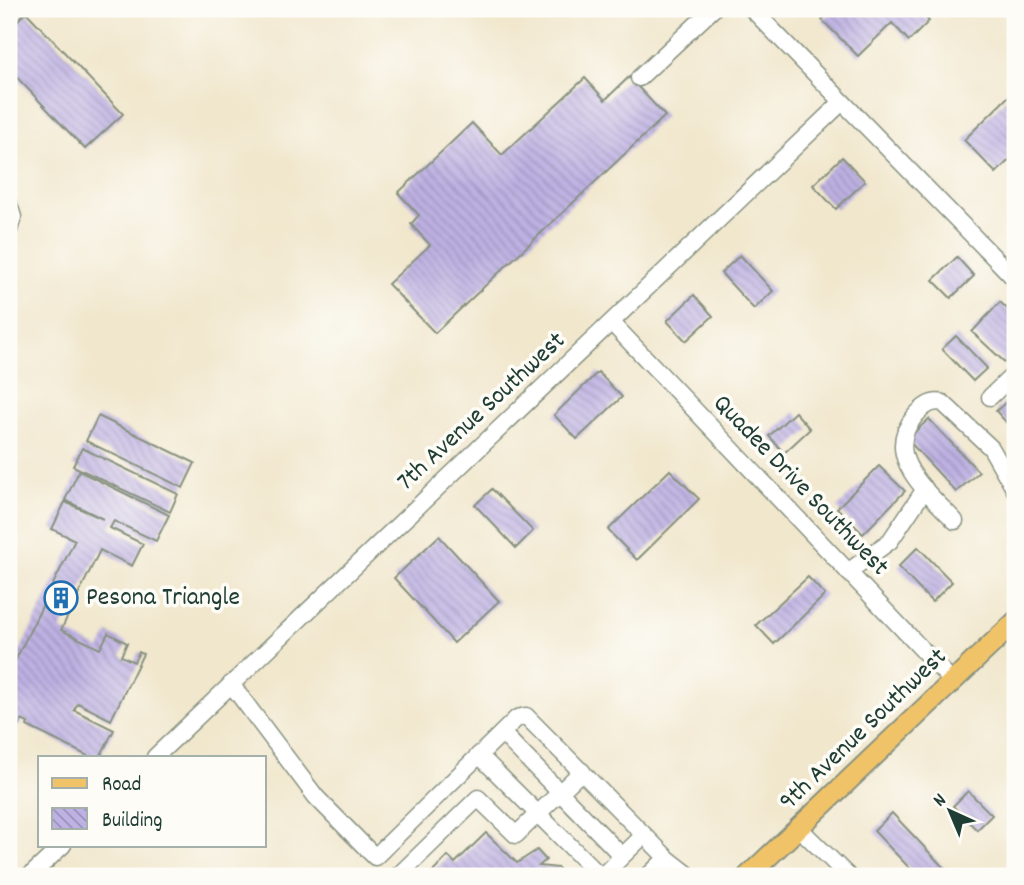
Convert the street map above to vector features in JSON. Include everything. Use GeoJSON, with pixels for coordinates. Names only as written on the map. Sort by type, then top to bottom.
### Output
{"type":"FeatureCollection","features":[{"type":"Feature","properties":{"kind":"main road","name":"9th Avenue Southwest"},"geometry":{"type":"LineString","coordinates":[[748,876],[1014,626]]}},
{"type":"Feature","properties":{"kind":"street"},"geometry":{"type":"LineString","coordinates":[[639,78],[713,9]]}},
{"type":"Feature","properties":{"kind":"street"},"geometry":{"type":"LineString","coordinates":[[752,9],[1015,279]]}},
{"type":"Feature","properties":{"kind":"street","name":"7th Avenue Southwest"},"geometry":{"type":"LineString","coordinates":[[156,756],[842,102]]}},
{"type":"Feature","properties":{"kind":"street"},"geometry":{"type":"LineString","coordinates":[[9,205],[13,217],[9,230]]}},
{"type":"Feature","properties":{"kind":"street","name":"Quadee Drive Southwest"},"geometry":{"type":"LineString","coordinates":[[611,323],[953,682]]}},
{"type":"Feature","properties":{"kind":"street"},"geometry":{"type":"LineString","coordinates":[[990,397],[1015,375]]}},
{"type":"Feature","properties":{"kind":"street"},"geometry":{"type":"LineString","coordinates":[[955,521],[925,489],[902,451],[903,431],[923,408],[935,401],[943,403],[991,448],[1015,490]]}},
{"type":"Feature","properties":{"kind":"street"},"geometry":{"type":"LineString","coordinates":[[848,572],[890,541],[925,489]]}},
{"type":"Feature","properties":{"kind":"street"},"geometry":{"type":"LineString","coordinates":[[231,684],[316,797],[396,876],[478,798]]}},
{"type":"Feature","properties":{"kind":"street"},"geometry":{"type":"LineString","coordinates":[[375,857],[517,718],[526,716],[667,858],[690,876]]}},
{"type":"Feature","properties":{"kind":"street"},"geometry":{"type":"LineString","coordinates":[[502,733],[622,856]]}},
{"type":"Feature","properties":{"kind":"street"},"geometry":{"type":"LineString","coordinates":[[479,755],[601,876],[645,835]]}},
{"type":"Feature","properties":{"kind":"street"},"geometry":{"type":"LineString","coordinates":[[457,777],[516,835],[582,771]]}},
{"type":"Feature","properties":{"kind":"street"},"geometry":{"type":"LineString","coordinates":[[799,828],[848,876]]}},
{"type":"Feature","properties":{"kind":"street"},"geometry":{"type":"LineString","coordinates":[[30,876],[62,846]]}},
{"type":"Feature","properties":{"kind":"street"},"geometry":{"type":"LineString","coordinates":[[648,876],[667,858]]}},
{"type":"Feature","properties":{"kind":"building"},"geometry":{"type":"Polygon","coordinates":[[[833,9],[917,9],[929,21],[909,41],[892,23],[858,56],[822,20],[833,9]]]}},
{"type":"Feature","properties":{"kind":"building"},"geometry":{"type":"Polygon","coordinates":[[[26,12],[123,114],[85,149],[9,69],[9,29],[26,12]]]}},
{"type":"Feature","properties":{"kind":"building"},"geometry":{"type":"Polygon","coordinates":[[[629,77],[665,116],[435,333],[388,284],[430,245],[411,224],[419,215],[398,193],[472,123],[502,155],[585,78],[605,100],[629,77]]]}},
{"type":"Feature","properties":{"kind":"building"},"geometry":{"type":"Polygon","coordinates":[[[1015,90],[1015,154],[996,173],[964,140],[1015,90]]]}},
{"type":"Feature","properties":{"kind":"building"},"geometry":{"type":"Polygon","coordinates":[[[842,157],[865,181],[836,209],[813,185],[842,157]]]}},
{"type":"Feature","properties":{"kind":"building"},"geometry":{"type":"Polygon","coordinates":[[[740,255],[773,291],[754,309],[721,273],[740,255]]]}},
{"type":"Feature","properties":{"kind":"building"},"geometry":{"type":"Polygon","coordinates":[[[957,257],[974,276],[951,298],[933,280],[957,257]]]}},
{"type":"Feature","properties":{"kind":"building"},"geometry":{"type":"Polygon","coordinates":[[[694,295],[713,316],[686,341],[667,321],[694,295]]]}},
{"type":"Feature","properties":{"kind":"building"},"geometry":{"type":"Polygon","coordinates":[[[1000,302],[1015,316],[1015,362],[1010,367],[972,332],[1000,302]]]}},
{"type":"Feature","properties":{"kind":"building"},"geometry":{"type":"Polygon","coordinates":[[[956,336],[987,368],[973,381],[942,349],[956,336]]]}},
{"type":"Feature","properties":{"kind":"building"},"geometry":{"type":"Polygon","coordinates":[[[598,372],[622,397],[577,439],[554,415],[598,372]]]}},
{"type":"Feature","properties":{"kind":"building"},"geometry":{"type":"Polygon","coordinates":[[[1015,394],[1015,432],[996,411],[1015,394]]]}},
{"type":"Feature","properties":{"kind":"building"},"geometry":{"type":"Polygon","coordinates":[[[795,412],[810,429],[784,453],[769,436],[795,412]]]}},
{"type":"Feature","properties":{"kind":"building"},"geometry":{"type":"Polygon","coordinates":[[[98,416],[195,463],[183,488],[86,441],[98,416]]]}},
{"type":"Feature","properties":{"kind":"building"},"geometry":{"type":"Polygon","coordinates":[[[929,419],[979,472],[956,492],[907,439],[929,419]]]}},
{"type":"Feature","properties":{"kind":"building"},"geometry":{"type":"Polygon","coordinates":[[[82,448],[178,494],[170,512],[73,466],[82,448]]]}},
{"type":"Feature","properties":{"kind":"building"},"geometry":{"type":"Polygon","coordinates":[[[879,466],[905,491],[863,534],[837,508],[879,466]]]}},
{"type":"Feature","properties":{"kind":"building"},"geometry":{"type":"Polygon","coordinates":[[[670,470],[699,499],[637,560],[608,530],[670,470]]]}},
{"type":"Feature","properties":{"kind":"building","name":"Pesona Triangle"},"geometry":{"type":"Polygon","coordinates":[[[79,471],[169,515],[156,541],[114,521],[110,528],[143,544],[132,566],[100,550],[61,630],[100,649],[108,633],[127,643],[121,656],[134,662],[139,652],[143,654],[111,720],[78,703],[74,710],[114,730],[101,756],[88,756],[27,726],[28,723],[22,720],[19,726],[9,722],[9,673],[75,540],[52,529],[65,502],[103,519],[65,500],[79,471]]]}},
{"type":"Feature","properties":{"kind":"building"},"geometry":{"type":"Polygon","coordinates":[[[492,489],[533,531],[516,548],[475,505],[492,489]]]}},
{"type":"Feature","properties":{"kind":"building"},"geometry":{"type":"Polygon","coordinates":[[[439,536],[499,601],[454,643],[394,578],[439,536]]]}},
{"type":"Feature","properties":{"kind":"building"},"geometry":{"type":"Polygon","coordinates":[[[918,547],[952,582],[932,602],[898,567],[918,547]]]}},
{"type":"Feature","properties":{"kind":"building"},"geometry":{"type":"Polygon","coordinates":[[[808,577],[825,595],[774,644],[756,625],[808,577]]]}},
{"type":"Feature","properties":{"kind":"building"},"geometry":{"type":"Polygon","coordinates":[[[968,791],[992,815],[977,830],[953,806],[968,791]]]}},
{"type":"Feature","properties":{"kind":"building"},"geometry":{"type":"Polygon","coordinates":[[[892,813],[945,869],[937,876],[917,876],[874,831],[892,813]]]}},
{"type":"Feature","properties":{"kind":"building"},"geometry":{"type":"Polygon","coordinates":[[[486,833],[517,863],[537,850],[546,860],[539,866],[558,868],[565,876],[429,876],[448,856],[455,863],[486,833]]]}},
{"type":"Feature","properties":{"kind":"place","name":"Pesona Triangle"},"geometry":{"type":"Point","coordinates":[61,598]}}]}
